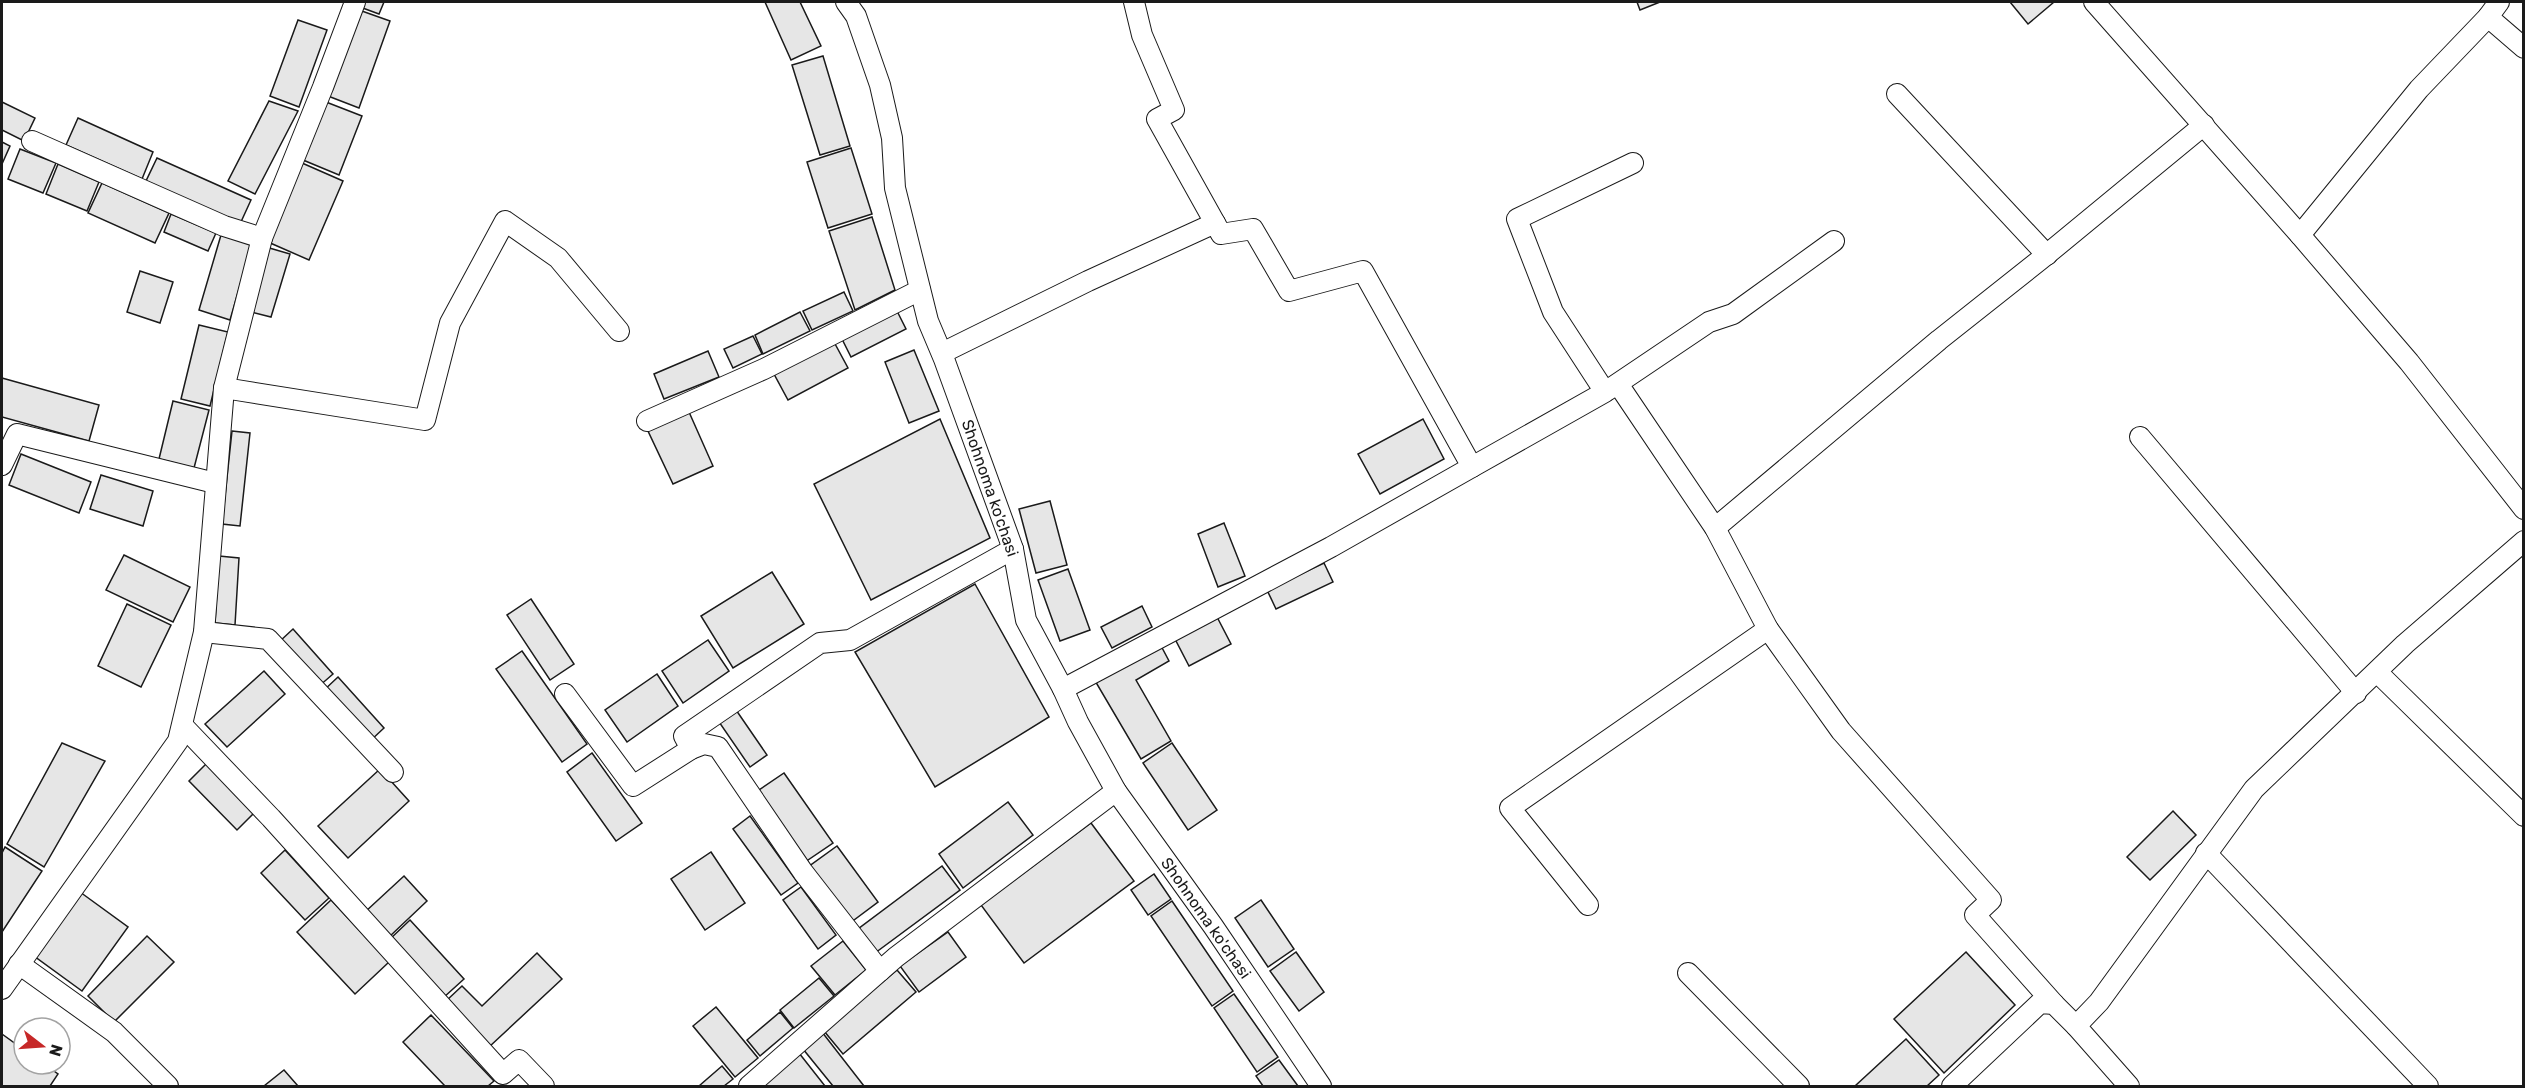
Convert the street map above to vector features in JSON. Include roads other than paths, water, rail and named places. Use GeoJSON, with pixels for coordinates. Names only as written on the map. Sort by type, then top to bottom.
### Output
{"type":"FeatureCollection","features":[{"type":"Feature","properties":{"kind":"street"},"geometry":{"type":"LineString","coordinates":[[2,989],[178,741],[204,632],[214,483],[224,388],[262,238],[355,2]]}},
{"type":"Feature","properties":{"kind":"street","name":"Shohnoma ko'chasi"},"geometry":{"type":"LineString","coordinates":[[846,2],[856,16],[880,85],[892,138],[895,188],[928,321],[942,353],[1013,549],[1026,620],[1116,790],[1213,926],[1321,1086]]}},
{"type":"Feature","properties":{"kind":"street"},"geometry":{"type":"LineString","coordinates":[[1134,2],[1142,35],[1174,110],[1157,119],[1221,234],[1253,229],[1289,291],[1363,271],[1472,467]]}},
{"type":"Feature","properties":{"kind":"street"},"geometry":{"type":"LineString","coordinates":[[2094,2],[2409,362],[2523,509]]}},
{"type":"Feature","properties":{"kind":"street"},"geometry":{"type":"LineString","coordinates":[[2300,235],[2419,89],[2494,9],[2523,48]]}},
{"type":"Feature","properties":{"kind":"street"},"geometry":{"type":"LineString","coordinates":[[1897,94],[2047,255]]}},
{"type":"Feature","properties":{"kind":"street"},"geometry":{"type":"LineString","coordinates":[[1715,528],[1939,340],[2047,255],[2204,125]]}},
{"type":"Feature","properties":{"kind":"street"},"geometry":{"type":"LineString","coordinates":[[32,141],[224,226],[262,238]]}},
{"type":"Feature","properties":{"kind":"street"},"geometry":{"type":"LineString","coordinates":[[1633,163],[1517,219],[1553,312],[1715,528],[1768,629],[1841,731],[1991,900],[1975,915],[2129,1086]]}},
{"type":"Feature","properties":{"kind":"street"},"geometry":{"type":"LineString","coordinates":[[224,388],[425,420],[450,323],[505,221],[558,258],[619,331]]}},
{"type":"Feature","properties":{"kind":"street"},"geometry":{"type":"LineString","coordinates":[[942,353],[1088,281],[1215,223]]}},
{"type":"Feature","properties":{"kind":"street"},"geometry":{"type":"LineString","coordinates":[[1063,689],[1331,547],[1612,388],[1708,322],[1733,314],[1834,241]]}},
{"type":"Feature","properties":{"kind":"street"},"geometry":{"type":"LineString","coordinates":[[647,422],[764,369],[920,290]]}},
{"type":"Feature","properties":{"kind":"street"},"geometry":{"type":"LineString","coordinates":[[2,465],[9,433],[214,483]]}},
{"type":"Feature","properties":{"kind":"street"},"geometry":{"type":"LineString","coordinates":[[2140,437],[2356,693]]}},
{"type":"Feature","properties":{"kind":"street"},"geometry":{"type":"LineString","coordinates":[[2076,1026],[2099,1002],[2254,789],[2405,644],[2523,541]]}},
{"type":"Feature","properties":{"kind":"street"},"geometry":{"type":"LineString","coordinates":[[691,749],[684,736],[820,642],[850,640],[1013,549]]}},
{"type":"Feature","properties":{"kind":"street"},"geometry":{"type":"LineString","coordinates":[[1588,905],[1510,808],[1768,629]]}},
{"type":"Feature","properties":{"kind":"street"},"geometry":{"type":"LineString","coordinates":[[204,632],[268,639],[393,772]]}},
{"type":"Feature","properties":{"kind":"street"},"geometry":{"type":"LineString","coordinates":[[2377,672],[2523,816]]}},
{"type":"Feature","properties":{"kind":"street"},"geometry":{"type":"LineString","coordinates":[[565,694],[633,786],[691,749],[704,744],[718,747],[803,872],[880,971]]}},
{"type":"Feature","properties":{"kind":"street"},"geometry":{"type":"LineString","coordinates":[[183,726],[271,818],[503,1074],[519,1060],[544,1086]]}},
{"type":"Feature","properties":{"kind":"street"},"geometry":{"type":"LineString","coordinates":[[749,1086],[880,971],[1116,790]]}},
{"type":"Feature","properties":{"kind":"street"},"geometry":{"type":"LineString","coordinates":[[2206,854],[2428,1086]]}},
{"type":"Feature","properties":{"kind":"street"},"geometry":{"type":"LineString","coordinates":[[19,964],[114,1032],[168,1086]]}},
{"type":"Feature","properties":{"kind":"street"},"geometry":{"type":"LineString","coordinates":[[1688,973],[1799,1086]]}},
{"type":"Feature","properties":{"kind":"street"},"geometry":{"type":"LineString","coordinates":[[1952,1086],[2040,1003],[2054,1004]]}}]}
